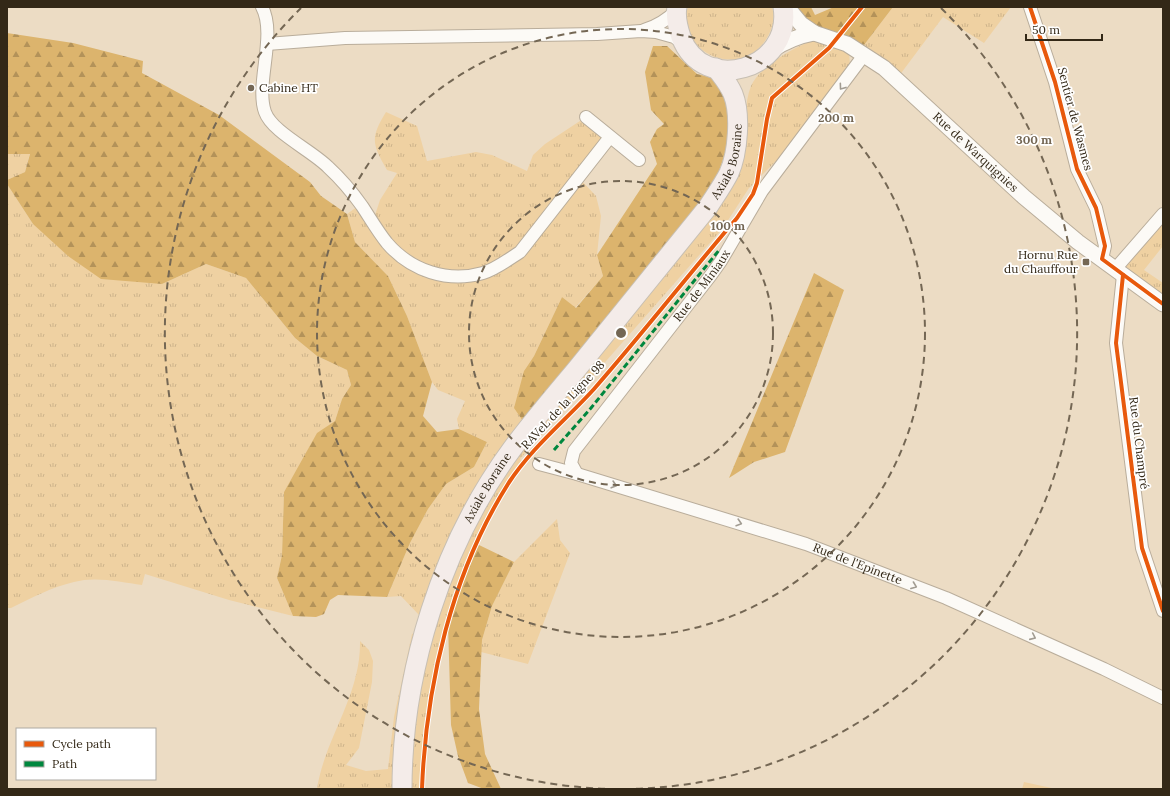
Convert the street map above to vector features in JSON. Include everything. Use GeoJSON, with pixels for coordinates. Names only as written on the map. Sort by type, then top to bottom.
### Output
{"type":"FeatureCollection","features":[{"type":"Feature","properties":{"kind":"main road","name":"Axiale Boraine"},"geometry":{"type":"LineString","coordinates":[[677,8],[677,27],[683,43],[697,59],[716,68],[734,70],[752,66],[763,59],[772,50],[781,35],[784,17],[783,7]]}},
{"type":"Feature","properties":{"kind":"main road"},"geometry":{"type":"LineString","coordinates":[[738,108],[740,93],[752,66]]}},
{"type":"Feature","properties":{"kind":"main road","name":"Axiale Boraine"},"geometry":{"type":"LineString","coordinates":[[402,789],[406,722],[414,678],[434,604],[454,549],[485,491],[511,450],[708,207],[730,172],[734,156],[738,108],[733,93],[726,80],[716,68]]}},
{"type":"Feature","properties":{"kind":"street"},"geometry":{"type":"LineString","coordinates":[[262,7],[266,22],[267,44],[264,91],[265,112],[274,127],[318,156],[361,204],[387,243],[405,261],[424,271],[445,276],[464,276],[484,273],[520,252],[610,137]]}},
{"type":"Feature","properties":{"kind":"street","name":"Rue de Warquignies"},"geometry":{"type":"LineString","coordinates":[[787,7],[801,24],[814,33],[847,44],[884,68],[1024,197],[1078,242],[1120,271],[1163,304]]}},
{"type":"Feature","properties":{"kind":"street","name":"Sentier de Wasmes"},"geometry":{"type":"LineString","coordinates":[[1030,7],[1055,82],[1077,169],[1092,196],[1098,215],[1105,246],[1102,259]]}},
{"type":"Feature","properties":{"kind":"street"},"geometry":{"type":"LineString","coordinates":[[641,31],[661,23],[677,8]]}},
{"type":"Feature","properties":{"kind":"street"},"geometry":{"type":"LineString","coordinates":[[267,44],[345,38],[597,34],[641,31],[656,32],[674,37],[683,43]]}},
{"type":"Feature","properties":{"kind":"street"},"geometry":{"type":"LineString","coordinates":[[772,50],[799,36],[814,33]]}},
{"type":"Feature","properties":{"kind":"street","name":"Rue de Miniaux"},"geometry":{"type":"LineString","coordinates":[[577,474],[571,463],[574,451],[711,275],[776,171],[840,89],[864,55]]}},
{"type":"Feature","properties":{"kind":"street"},"geometry":{"type":"LineString","coordinates":[[586,117],[639,160]]}},
{"type":"Feature","properties":{"kind":"street"},"geometry":{"type":"LineString","coordinates":[[1120,271],[1163,214]]}},
{"type":"Feature","properties":{"kind":"street","name":"Rue du Champré"},"geometry":{"type":"LineString","coordinates":[[1120,271],[1116,343],[1142,548],[1163,611]]}},
{"type":"Feature","properties":{"kind":"street","name":"Rue de l'Epinette"},"geometry":{"type":"LineString","coordinates":[[538,464],[577,474],[806,544],[946,598],[1104,669],[1163,698]]}},
{"type":"Feature","properties":{"kind":"green space"},"geometry":{"type":"Polygon","coordinates":[[[688,7],[772,7],[772,26],[770,33],[757,50],[743,58],[728,59],[713,56],[700,48],[691,37],[686,23],[688,7]]]}},
{"type":"Feature","properties":{"kind":"green space"},"geometry":{"type":"Polygon","coordinates":[[[793,7],[811,7],[815,15],[834,7],[893,7],[864,45],[809,25],[793,7]]]}},
{"type":"Feature","properties":{"kind":"green space"},"geometry":{"type":"Polygon","coordinates":[[[893,7],[1011,7],[984,43],[943,17],[899,76],[864,45],[893,7]]]}},
{"type":"Feature","properties":{"kind":"green space"},"geometry":{"type":"Polygon","coordinates":[[[7,33],[73,43],[143,61],[142,73],[219,115],[310,182],[321,196],[347,214],[355,242],[388,276],[407,316],[432,382],[423,416],[437,432],[459,429],[487,442],[474,467],[446,484],[428,509],[410,543],[387,597],[338,595],[330,600],[324,614],[316,617],[293,616],[277,578],[282,555],[284,492],[317,433],[335,421],[342,399],[351,385],[347,370],[317,356],[295,338],[246,278],[206,264],[162,284],[101,279],[68,256],[33,224],[7,184],[7,180],[25,172],[30,154],[7,154],[7,33]]]}},
{"type":"Feature","properties":{"kind":"green space"},"geometry":{"type":"Polygon","coordinates":[[[818,38],[849,52],[850,65],[779,158],[749,188],[723,228],[520,459],[523,462],[492,513],[464,570],[453,605],[428,718],[422,789],[317,789],[327,752],[355,680],[359,661],[360,641],[369,650],[373,661],[372,682],[359,748],[346,765],[366,771],[388,769],[394,717],[412,634],[426,627],[419,615],[401,596],[387,597],[410,543],[428,509],[446,484],[474,467],[487,442],[459,429],[457,419],[465,401],[438,390],[432,382],[407,316],[388,276],[355,242],[347,214],[361,204],[373,221],[380,200],[397,173],[387,170],[378,154],[376,147],[375,135],[377,128],[386,112],[417,126],[427,161],[476,152],[492,155],[527,171],[533,155],[545,144],[586,117],[610,137],[579,178],[596,196],[601,216],[597,255],[603,276],[575,308],[562,297],[534,356],[524,371],[744,144],[747,100],[751,86],[762,71],[790,51],[818,38]]]}},
{"type":"Feature","properties":{"kind":"green space"},"geometry":{"type":"Polygon","coordinates":[[[653,46],[667,46],[697,74],[718,79],[727,111],[728,140],[725,154],[707,198],[523,421],[514,408],[524,371],[534,356],[562,297],[576,308],[603,276],[597,255],[657,164],[650,142],[657,129],[664,124],[651,110],[645,72],[653,46]]]}},
{"type":"Feature","properties":{"kind":"green space"},"geometry":{"type":"Polygon","coordinates":[[[30,153],[25,172],[7,180],[7,154],[30,153]]]}},
{"type":"Feature","properties":{"kind":"green space"},"geometry":{"type":"Polygon","coordinates":[[[7,184],[33,224],[162,284],[206,264],[246,278],[295,338],[317,356],[347,370],[351,385],[342,399],[335,421],[317,434],[284,492],[282,555],[277,578],[293,616],[229,600],[145,574],[142,585],[108,580],[82,580],[66,584],[42,593],[11,608],[7,608],[7,184]]]}},
{"type":"Feature","properties":{"kind":"green space"},"geometry":{"type":"Polygon","coordinates":[[[1163,221],[1163,246],[1144,270],[1163,283],[1163,295],[1124,265],[1163,221]]]}},
{"type":"Feature","properties":{"kind":"green space"},"geometry":{"type":"Polygon","coordinates":[[[814,273],[844,290],[785,452],[754,462],[729,478],[814,273]]]}},
{"type":"Feature","properties":{"kind":"green space"},"geometry":{"type":"Polygon","coordinates":[[[557,519],[560,540],[570,553],[528,664],[481,652],[482,640],[492,606],[514,562],[557,519]]]}},
{"type":"Feature","properties":{"kind":"green space"},"geometry":{"type":"Polygon","coordinates":[[[477,544],[514,562],[492,606],[482,640],[479,709],[485,754],[501,789],[484,789],[468,783],[458,756],[451,725],[448,624],[464,570],[477,544]]]}},
{"type":"Feature","properties":{"kind":"green space"},"geometry":{"type":"Polygon","coordinates":[[[1024,782],[1056,789],[1022,789],[1024,782]]]}},
{"type":"Feature","properties":{"kind":"marked path"},"geometry":{"type":"LineString","coordinates":[[554,450],[591,408],[720,249]]}},
{"type":"Feature","properties":{"kind":"cycle path","name":"RAVeL de la Ligne 98"},"geometry":{"type":"LineString","coordinates":[[422,789],[429,710],[436,670],[457,592],[488,518],[508,484],[527,458],[594,389],[737,218],[753,194],[757,183],[767,119],[772,98],[829,48],[862,7]]}},
{"type":"Feature","properties":{"kind":"cycle path"},"geometry":{"type":"LineString","coordinates":[[1030,7],[1055,82],[1077,169],[1096,208],[1105,246],[1102,259],[1163,304]]}},
{"type":"Feature","properties":{"kind":"cycle path"},"geometry":{"type":"LineString","coordinates":[[1123,275],[1116,343],[1142,548],[1163,611]]}},
{"type":"Feature","properties":{"kind":"place","name":"Cabine HT"},"geometry":{"type":"Point","coordinates":[251,88]}},
{"type":"Feature","properties":{"kind":"place","name":"Hornu Rue du Chauffour"},"geometry":{"type":"Point","coordinates":[1086,262]}}]}
